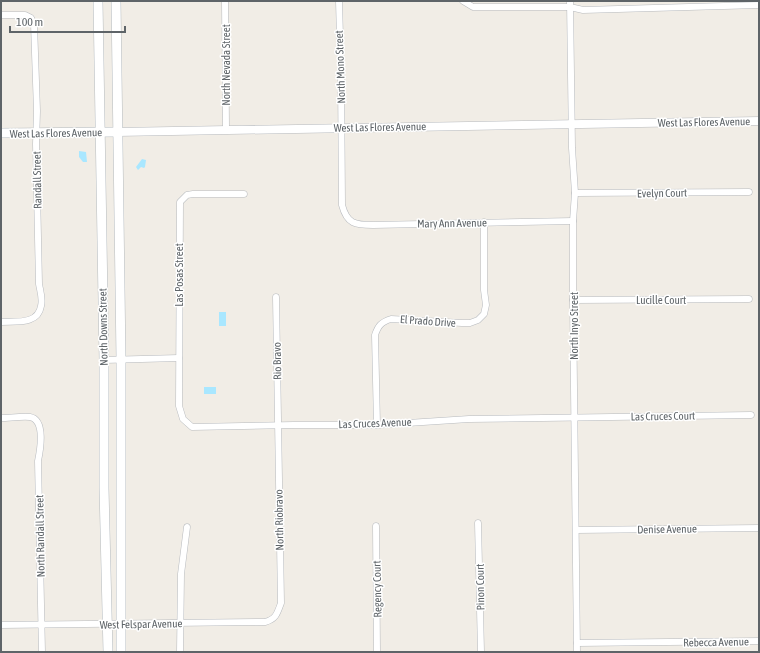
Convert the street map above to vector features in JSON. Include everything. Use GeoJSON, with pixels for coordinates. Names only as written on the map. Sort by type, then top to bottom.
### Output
{"type":"FeatureCollection","features":[{"type":"Feature","properties":{"kind":"main road","name":"North Downs Street"},"geometry":{"type":"LineString","coordinates":[[98,1],[104,360],[104,488],[108,652]]}},
{"type":"Feature","properties":{"kind":"main road","name":"North Downs Street"},"geometry":{"type":"LineString","coordinates":[[116,1],[121,359],[121,652]]}},
{"type":"Feature","properties":{"kind":"main road","name":"West Las Flores Avenue"},"geometry":{"type":"LineString","coordinates":[[1,133],[117,132]]}},
{"type":"Feature","properties":{"kind":"street","name":"North Nevada Street"},"geometry":{"type":"LineString","coordinates":[[225,1],[226,129]]}},
{"type":"Feature","properties":{"kind":"street","name":"North Mono Street"},"geometry":{"type":"LineString","coordinates":[[339,1],[342,205]]}},
{"type":"Feature","properties":{"kind":"street"},"geometry":{"type":"LineString","coordinates":[[463,1],[473,7],[570,4],[583,10],[686,4],[759,5]]}},
{"type":"Feature","properties":{"kind":"street","name":"North Inyo Street"},"geometry":{"type":"LineString","coordinates":[[570,4],[575,194],[573,221],[573,300],[577,652]]}},
{"type":"Feature","properties":{"kind":"street","name":"Randall Street"},"geometry":{"type":"LineString","coordinates":[[1,15],[25,15],[31,18],[34,24],[39,284],[42,305],[35,317],[29,321],[1,322]]}},
{"type":"Feature","properties":{"kind":"street","name":"West Las Flores Avenue"},"geometry":{"type":"LineString","coordinates":[[117,132],[759,121]]}},
{"type":"Feature","properties":{"kind":"street","name":"Evelyn Court"},"geometry":{"type":"LineString","coordinates":[[575,194],[749,192]]}},
{"type":"Feature","properties":{"kind":"street","name":"Las Posas Street"},"geometry":{"type":"LineString","coordinates":[[181,416],[179,406],[180,202],[187,195],[193,194],[244,194]]}},
{"type":"Feature","properties":{"kind":"street","name":"Mary Ann Avenue"},"geometry":{"type":"LineString","coordinates":[[342,205],[346,217],[350,221],[355,224],[364,225],[573,221]]}},
{"type":"Feature","properties":{"kind":"street","name":"El Prado Drive"},"geometry":{"type":"LineString","coordinates":[[377,425],[375,335],[378,326],[384,321],[391,319],[462,323],[470,323],[478,320],[484,314],[486,306],[484,290],[484,222]]}},
{"type":"Feature","properties":{"kind":"street","name":"Rio Bravo"},"geometry":{"type":"LineString","coordinates":[[276,297],[278,426]]}},
{"type":"Feature","properties":{"kind":"street","name":"Lucille Court"},"geometry":{"type":"LineString","coordinates":[[573,300],[749,299]]}},
{"type":"Feature","properties":{"kind":"street"},"geometry":{"type":"LineString","coordinates":[[104,360],[179,358]]}},
{"type":"Feature","properties":{"kind":"street","name":"Las Cruces Court"},"geometry":{"type":"LineString","coordinates":[[574,418],[751,415]]}},
{"type":"Feature","properties":{"kind":"street","name":"Las Cruces Avenue"},"geometry":{"type":"LineString","coordinates":[[181,416],[188,424],[196,427],[377,425],[461,419],[574,418]]}},
{"type":"Feature","properties":{"kind":"street","name":"North Randall Street"},"geometry":{"type":"LineString","coordinates":[[1,418],[31,417],[36,420],[39,426],[41,438],[38,461],[42,652]]}},
{"type":"Feature","properties":{"kind":"street","name":"North Riobravo"},"geometry":{"type":"LineString","coordinates":[[277,614],[281,603],[278,426]]}},
{"type":"Feature","properties":{"kind":"street","name":"Pinon Court"},"geometry":{"type":"LineString","coordinates":[[478,523],[481,652]]}},
{"type":"Feature","properties":{"kind":"street"},"geometry":{"type":"LineString","coordinates":[[180,652],[180,574],[187,526]]}},
{"type":"Feature","properties":{"kind":"street","name":"Regency Court"},"geometry":{"type":"LineString","coordinates":[[376,526],[377,652]]}},
{"type":"Feature","properties":{"kind":"street","name":"Denise Avenue"},"geometry":{"type":"LineString","coordinates":[[576,530],[759,528]]}},
{"type":"Feature","properties":{"kind":"street","name":"West Felspar Avenue"},"geometry":{"type":"LineString","coordinates":[[1,625],[265,622],[272,620],[277,614]]}},
{"type":"Feature","properties":{"kind":"street","name":"Rebecca Avenue"},"geometry":{"type":"LineString","coordinates":[[577,643],[759,641]]}},
{"type":"Feature","properties":{"kind":"water"},"geometry":{"type":"Polygon","coordinates":[[[79,151],[86,152],[87,162],[83,162],[79,157],[79,151]]]}},
{"type":"Feature","properties":{"kind":"water"},"geometry":{"type":"Polygon","coordinates":[[[142,159],[146,160],[145,167],[141,167],[138,170],[136,167],[142,159]]]}},
{"type":"Feature","properties":{"kind":"water"},"geometry":{"type":"Polygon","coordinates":[[[219,312],[226,312],[226,326],[219,326],[219,312]]]}},
{"type":"Feature","properties":{"kind":"water"},"geometry":{"type":"Polygon","coordinates":[[[204,387],[216,387],[216,394],[204,394],[204,387]]]}}]}
